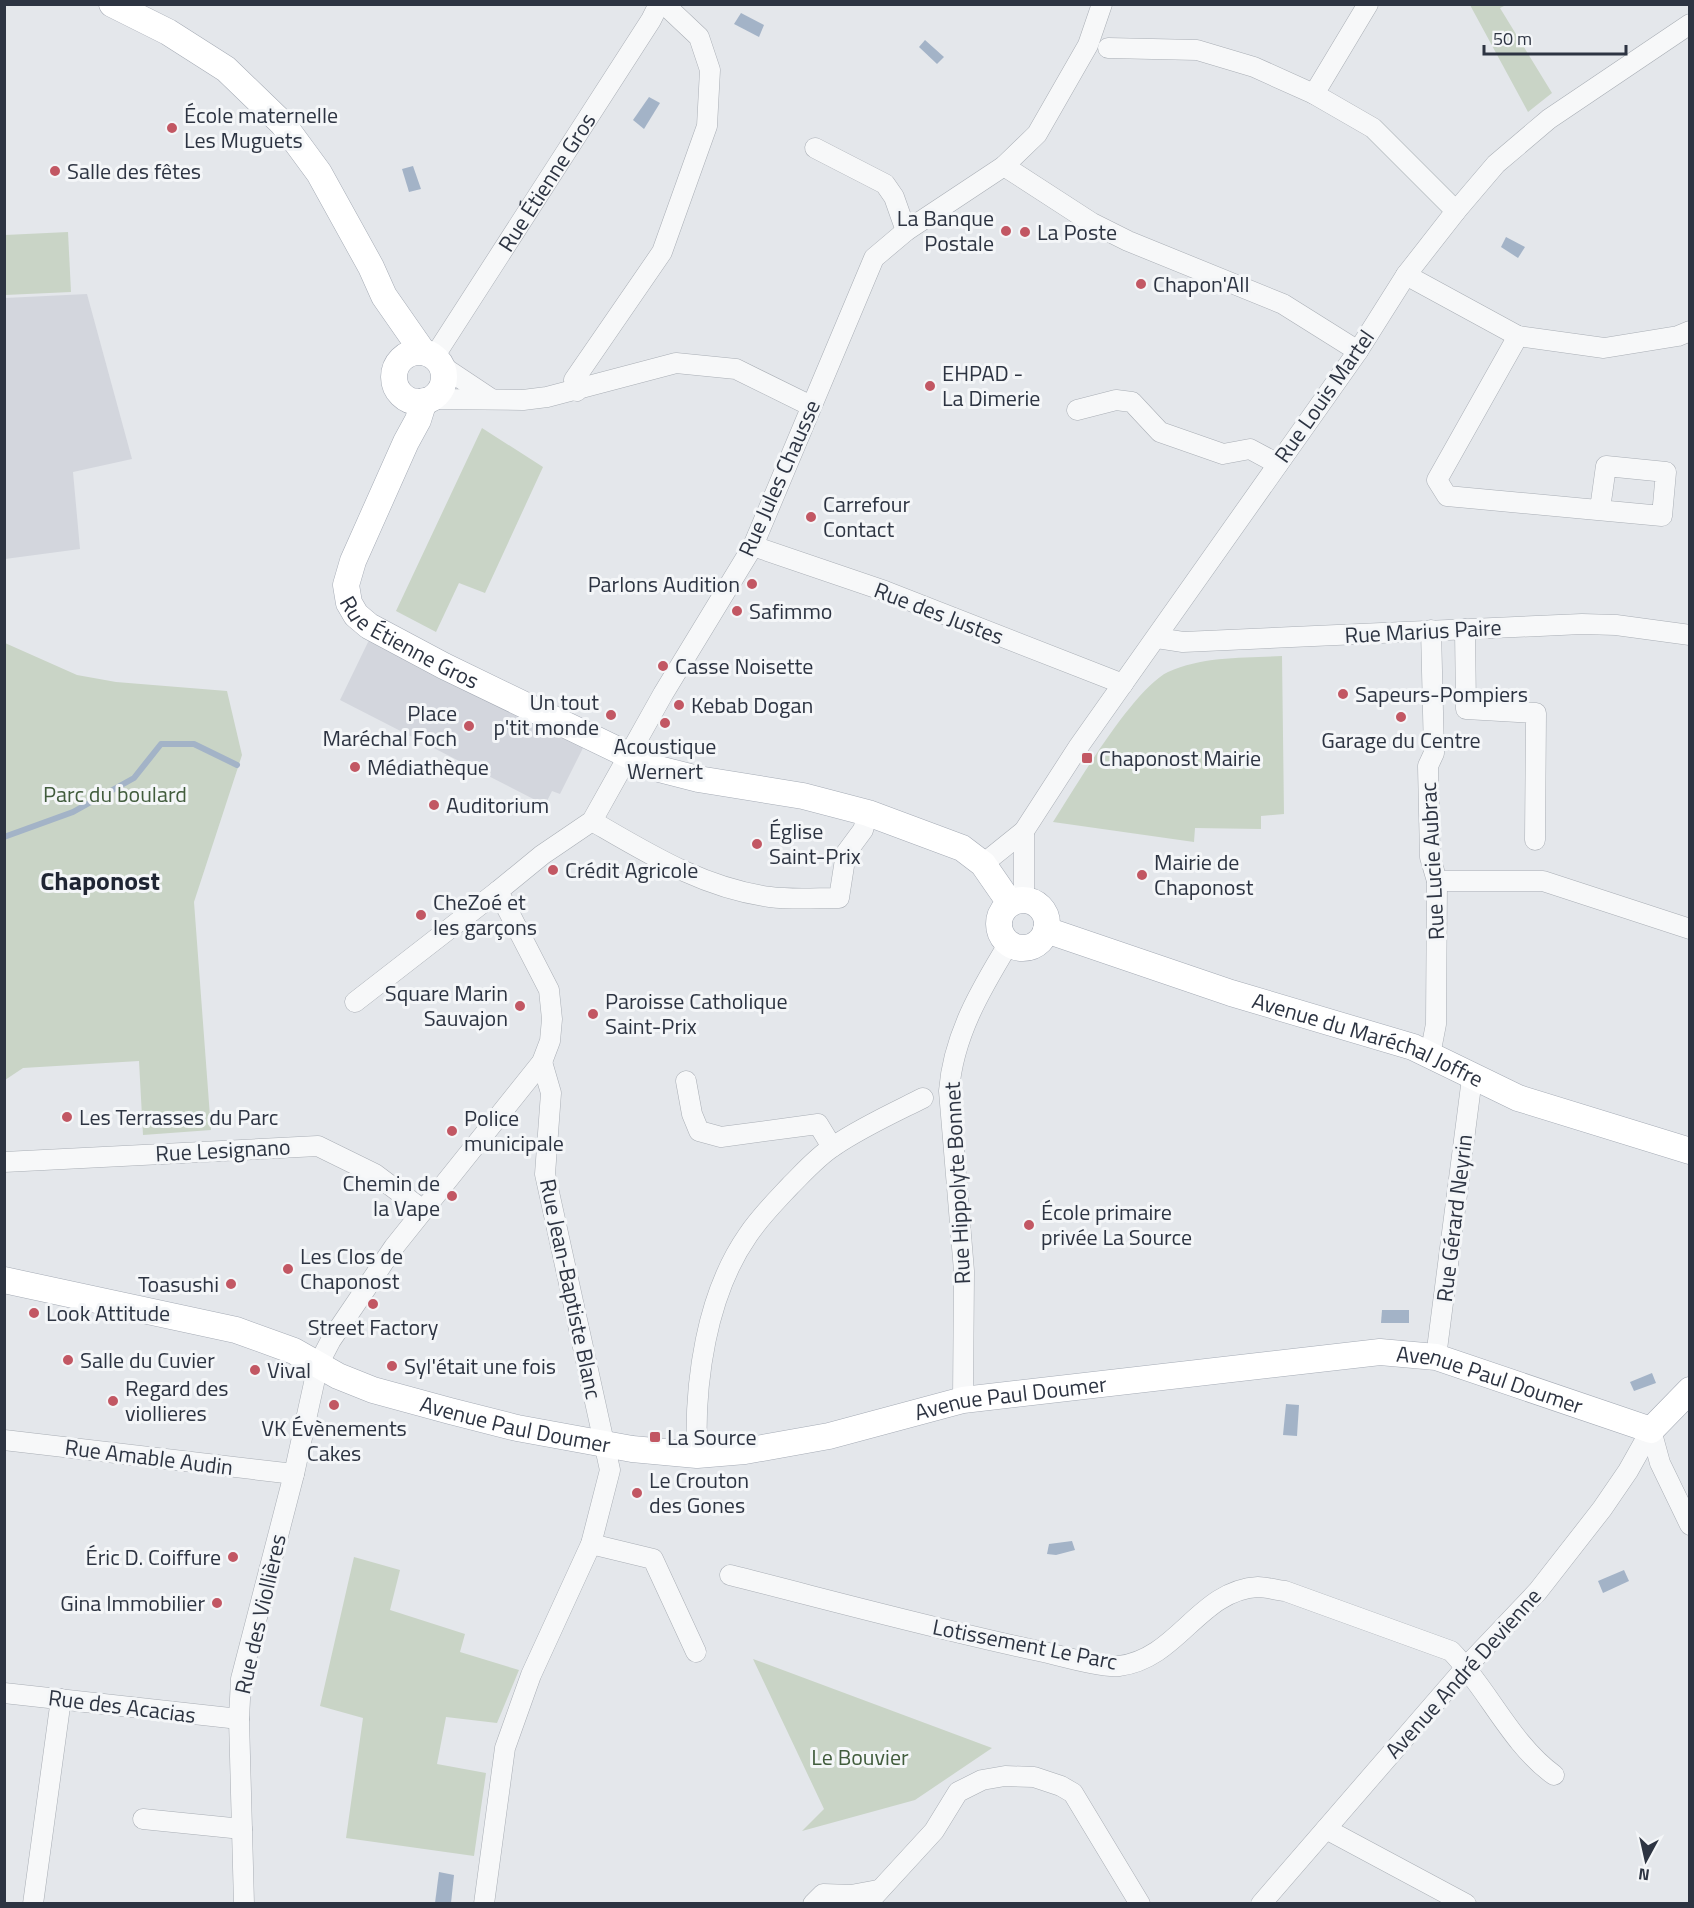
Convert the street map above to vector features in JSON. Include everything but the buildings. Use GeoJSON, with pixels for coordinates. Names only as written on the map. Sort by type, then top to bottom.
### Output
{"type":"FeatureCollection","features":[{"type":"Feature","properties":{"kind":"main road"},"geometry":{"type":"LineString","coordinates":[[112,4],[168,32],[226,69],[283,124],[319,173],[371,267],[384,296],[433,358],[444,382],[440,390],[418,398],[394,382],[396,366],[384,296]]}},
{"type":"Feature","properties":{"kind":"main road"},"geometry":{"type":"LineString","coordinates":[[396,366],[407,354],[433,358]]}},
{"type":"Feature","properties":{"kind":"main road","name":"Rue Étienne Gros"},"geometry":{"type":"LineString","coordinates":[[418,398],[418,420],[353,561],[346,585],[349,603],[356,615],[369,626],[444,666],[629,756]]}},
{"type":"Feature","properties":{"kind":"main road"},"geometry":{"type":"LineString","coordinates":[[629,756],[655,768],[698,779],[803,796],[868,813],[962,848],[983,864],[1017,902],[1042,909],[1046,930],[1043,937],[1031,946],[1023,948],[1009,944],[1000,931],[1000,915],[1017,902]]}},
{"type":"Feature","properties":{"kind":"main road","name":"Avenue du Maréchal Joffre"},"geometry":{"type":"LineString","coordinates":[[1046,930],[1231,993],[1413,1047],[1472,1078],[1518,1098],[1689,1151]]}},
{"type":"Feature","properties":{"kind":"main road","name":"Avenue Paul Doumer"},"geometry":{"type":"LineString","coordinates":[[4,1280],[236,1330],[294,1351],[318,1365],[373,1390],[439,1408],[517,1428],[652,1452],[697,1455],[746,1451],[829,1436],[963,1400],[1380,1352],[1436,1357],[1651,1430]]}},
{"type":"Feature","properties":{"kind":"main road"},"geometry":{"type":"LineString","coordinates":[[1651,1430],[1689,1390]]}},
{"type":"Feature","properties":{"kind":"street"},"geometry":{"type":"LineString","coordinates":[[577,391],[574,380],[662,252],[707,126],[710,70],[699,37],[664,4]]}},
{"type":"Feature","properties":{"kind":"street","name":"Rue Jules Chausse"},"geometry":{"type":"LineString","coordinates":[[629,756],[669,684],[753,546],[874,258],[906,231],[1004,166],[1037,134],[1088,45],[1102,4]]}},
{"type":"Feature","properties":{"kind":"street"},"geometry":{"type":"LineString","coordinates":[[1314,94],[1368,4]]}},
{"type":"Feature","properties":{"kind":"street","name":"Rue Étienne Gros"},"geometry":{"type":"LineString","coordinates":[[433,358],[652,10]]}},
{"type":"Feature","properties":{"kind":"street","name":"Rue Louis Martel"},"geometry":{"type":"LineString","coordinates":[[983,864],[1024,831],[1079,746],[1358,351],[1406,275],[1456,211],[1496,164],[1550,119],[1689,24]]}},
{"type":"Feature","properties":{"kind":"street"},"geometry":{"type":"LineString","coordinates":[[1108,48],[1197,50],[1254,67],[1314,94],[1372,128],[1456,211]]}},
{"type":"Feature","properties":{"kind":"street"},"geometry":{"type":"LineString","coordinates":[[815,148],[885,184],[894,197],[906,231]]}},
{"type":"Feature","properties":{"kind":"street"},"geometry":{"type":"LineString","coordinates":[[1004,166],[1092,223],[1128,241],[1282,304],[1358,351]]}},
{"type":"Feature","properties":{"kind":"street"},"geometry":{"type":"LineString","coordinates":[[1406,275],[1518,336],[1604,348],[1678,336],[1689,331]]}},
{"type":"Feature","properties":{"kind":"street"},"geometry":{"type":"LineString","coordinates":[[1518,336],[1437,480],[1447,496],[1600,509]]}},
{"type":"Feature","properties":{"kind":"street"},"geometry":{"type":"LineString","coordinates":[[433,358],[490,398]]}},
{"type":"Feature","properties":{"kind":"street"},"geometry":{"type":"LineString","coordinates":[[418,398],[523,400],[577,391],[676,363],[736,369],[811,406]]}},
{"type":"Feature","properties":{"kind":"street"},"geometry":{"type":"LineString","coordinates":[[1077,410],[1116,400],[1132,402],[1160,432],[1223,454],[1250,449],[1278,464]]}},
{"type":"Feature","properties":{"kind":"street","name":"Rue des Justes"},"geometry":{"type":"LineString","coordinates":[[753,546],[885,591],[1123,684]]}},
{"type":"Feature","properties":{"kind":"street","name":"Rue Marius Paire"},"geometry":{"type":"LineString","coordinates":[[1156,638],[1183,642],[1582,624],[1616,625],[1689,635]]}},
{"type":"Feature","properties":{"kind":"street"},"geometry":{"type":"LineString","coordinates":[[1465,629],[1466,709],[1536,713],[1535,840]]}},
{"type":"Feature","properties":{"kind":"street","name":"Rue Lucie Aubrac"},"geometry":{"type":"LineString","coordinates":[[1430,1055],[1436,1024],[1437,881],[1430,857],[1428,800],[1428,766],[1434,753],[1431,630]]}},
{"type":"Feature","properties":{"kind":"street"},"geometry":{"type":"LineString","coordinates":[[355,1002],[542,855],[592,821],[629,756]]}},
{"type":"Feature","properties":{"kind":"street"},"geometry":{"type":"LineString","coordinates":[[592,821],[674,869],[696,878],[771,897],[839,898],[846,853],[862,830],[868,813]]}},
{"type":"Feature","properties":{"kind":"street"},"geometry":{"type":"LineString","coordinates":[[1017,902],[1024,831]]}},
{"type":"Feature","properties":{"kind":"street"},"geometry":{"type":"LineString","coordinates":[[1437,881],[1543,881],[1689,929]]}},
{"type":"Feature","properties":{"kind":"street"},"geometry":{"type":"LineString","coordinates":[[498,891],[549,990],[552,1019],[550,1041],[542,1062]]}},
{"type":"Feature","properties":{"kind":"street","name":"Rue Hippolyte Bonnet"},"geometry":{"type":"LineString","coordinates":[[963,1400],[964,1271],[950,1091],[951,1067],[975,999],[1009,944]]}},
{"type":"Feature","properties":{"kind":"street","name":"Rue des Viollières"},"geometry":{"type":"LineString","coordinates":[[244,1904],[239,1719],[241,1679],[294,1474],[318,1365],[331,1340],[423,1210],[542,1062]]}},
{"type":"Feature","properties":{"kind":"street","name":"Rue Jean-Baptiste Blanc"},"geometry":{"type":"LineString","coordinates":[[484,1904],[505,1748],[515,1712],[591,1544],[610,1470],[545,1174],[551,1093],[542,1062]]}},
{"type":"Feature","properties":{"kind":"street","name":"Rue Gérard Neyrin"},"geometry":{"type":"LineString","coordinates":[[1436,1357],[1472,1078]]}},
{"type":"Feature","properties":{"kind":"street"},"geometry":{"type":"LineString","coordinates":[[686,1081],[692,1114],[699,1131],[721,1137],[818,1124],[832,1147]]}},
{"type":"Feature","properties":{"kind":"street"},"geometry":{"type":"LineString","coordinates":[[697,1455],[695,1417],[700,1364],[712,1318],[735,1256],[748,1234],[775,1202],[832,1147],[923,1098]]}},
{"type":"Feature","properties":{"kind":"street","name":"Rue Lesignano"},"geometry":{"type":"LineString","coordinates":[[4,1162],[318,1146],[375,1174],[423,1210]]}},
{"type":"Feature","properties":{"kind":"street"},"geometry":{"type":"LineString","coordinates":[[1651,1430],[1660,1463],[1689,1525]]}},
{"type":"Feature","properties":{"kind":"street","name":"Avenue André Devienne"},"geometry":{"type":"LineString","coordinates":[[1261,1904],[1466,1667],[1538,1591],[1602,1509],[1628,1471],[1651,1430]]}},
{"type":"Feature","properties":{"kind":"street","name":"Rue Amable Audin"},"geometry":{"type":"LineString","coordinates":[[4,1440],[294,1474]]}},
{"type":"Feature","properties":{"kind":"street"},"geometry":{"type":"LineString","coordinates":[[591,1544],[653,1559],[696,1652]]}},
{"type":"Feature","properties":{"kind":"street","name":"Lotissement Le Parc"},"geometry":{"type":"LineString","coordinates":[[730,1575],[990,1640],[1116,1666],[1140,1663],[1163,1650],[1213,1603],[1231,1594],[1258,1587],[1285,1591],[1451,1651],[1466,1667],[1538,1763],[1554,1775]]}},
{"type":"Feature","properties":{"kind":"street","name":"Rue des Acacias"},"geometry":{"type":"LineString","coordinates":[[4,1693],[239,1719]]}},
{"type":"Feature","properties":{"kind":"street"},"geometry":{"type":"LineString","coordinates":[[33,1904],[61,1699]]}},
{"type":"Feature","properties":{"kind":"street"},"geometry":{"type":"LineString","coordinates":[[813,1904],[823,1894],[873,1897],[928,1839],[958,1792],[982,1780],[1005,1776],[1034,1777],[1061,1786],[1073,1793],[1140,1904]]}},
{"type":"Feature","properties":{"kind":"street"},"geometry":{"type":"LineString","coordinates":[[142,1819],[242,1829]]}},
{"type":"Feature","properties":{"kind":"street"},"geometry":{"type":"LineString","coordinates":[[1326,1829],[1466,1904]]}},
{"type":"Feature","properties":{"kind":"shaded area"},"geometry":{"type":"Polygon","coordinates":[[[87,294],[132,459],[73,472],[80,549],[5,559],[5,298],[87,294]]]}},
{"type":"Feature","properties":{"kind":"shaded area","name":"Place Maréchal Foch"},"geometry":{"type":"Polygon","coordinates":[[[370,638],[585,744],[560,794],[552,791],[545,805],[340,700],[370,638]]]}},
{"type":"Feature","properties":{"kind":"green space"},"geometry":{"type":"Polygon","coordinates":[[[1470,5],[1506,5],[1500,8],[1552,93],[1528,112],[1470,5]]]}},
{"type":"Feature","properties":{"kind":"green space"},"geometry":{"type":"Polygon","coordinates":[[[68,232],[71,292],[5,295],[5,235],[68,232]]]}},
{"type":"Feature","properties":{"kind":"green space"},"geometry":{"type":"Polygon","coordinates":[[[482,428],[543,467],[485,593],[459,583],[436,632],[396,611],[482,428]]]}},
{"type":"Feature","properties":{"kind":"green space","name":"Parc du boulard"},"geometry":{"type":"Polygon","coordinates":[[[5,643],[77,675],[116,682],[227,691],[242,755],[194,902],[211,1130],[143,1135],[139,1061],[23,1068],[5,1080],[5,643]]]}},
{"type":"Feature","properties":{"kind":"green space"},"geometry":{"type":"Polygon","coordinates":[[[1282,656],[1284,814],[1261,816],[1261,829],[1195,828],[1194,842],[1053,822],[1122,717],[1154,682],[1168,672],[1209,660],[1282,656]]]}},
{"type":"Feature","properties":{"kind":"green space"},"geometry":{"type":"Polygon","coordinates":[[[354,1557],[400,1570],[390,1610],[465,1634],[460,1652],[519,1670],[497,1723],[446,1717],[437,1764],[486,1773],[474,1856],[346,1838],[363,1718],[320,1706],[354,1557]]]}},
{"type":"Feature","properties":{"kind":"green space","name":"Le Bouvier"},"geometry":{"type":"Polygon","coordinates":[[[753,1659],[992,1748],[915,1800],[802,1831],[824,1809],[753,1659]]]}},
{"type":"Feature","properties":{"kind":"water"},"geometry":{"type":"Polygon","coordinates":[[[741,13],[764,25],[759,37],[734,24],[741,13]]]}},
{"type":"Feature","properties":{"kind":"water"},"geometry":{"type":"Polygon","coordinates":[[[925,40],[944,57],[937,64],[919,47],[925,40]]]}},
{"type":"Feature","properties":{"kind":"water"},"geometry":{"type":"Polygon","coordinates":[[[649,97],[660,103],[644,129],[633,120],[649,97]]]}},
{"type":"Feature","properties":{"kind":"water"},"geometry":{"type":"Polygon","coordinates":[[[413,166],[421,189],[409,192],[402,169],[413,166]]]}},
{"type":"Feature","properties":{"kind":"water"},"geometry":{"type":"Polygon","coordinates":[[[1506,237],[1525,247],[1518,258],[1501,247],[1506,237]]]}},
{"type":"Feature","properties":{"kind":"water"},"geometry":{"type":"Polygon","coordinates":[[[1382,1310],[1409,1310],[1409,1323],[1381,1323],[1382,1310]]]}},
{"type":"Feature","properties":{"kind":"water"},"geometry":{"type":"Polygon","coordinates":[[[1652,1373],[1656,1383],[1634,1391],[1630,1382],[1652,1373]]]}},
{"type":"Feature","properties":{"kind":"water"},"geometry":{"type":"Polygon","coordinates":[[[1286,1404],[1299,1405],[1297,1436],[1283,1435],[1286,1404]]]}},
{"type":"Feature","properties":{"kind":"water"},"geometry":{"type":"Polygon","coordinates":[[[1072,1541],[1075,1550],[1056,1555],[1047,1554],[1049,1544],[1072,1541]]]}},
{"type":"Feature","properties":{"kind":"water"},"geometry":{"type":"Polygon","coordinates":[[[1624,1570],[1629,1581],[1603,1593],[1598,1581],[1624,1570]]]}},
{"type":"Feature","properties":{"kind":"water"},"geometry":{"type":"Polygon","coordinates":[[[439,1872],[454,1875],[451,1903],[435,1903],[439,1872]]]}},
{"type":"Feature","properties":{"kind":"waterway"},"geometry":{"type":"LineString","coordinates":[[4,837],[73,812],[134,778],[161,744],[194,744],[237,765]]}},
{"type":"Feature","properties":{"kind":"place","name":"École maternelle Les Muguets"},"geometry":{"type":"Point","coordinates":[172,128]}},
{"type":"Feature","properties":{"kind":"place","name":"Salle des fêtes"},"geometry":{"type":"Point","coordinates":[55,171]}},
{"type":"Feature","properties":{"kind":"place","name":"La Banque Postale"},"geometry":{"type":"Point","coordinates":[1006,231]}},
{"type":"Feature","properties":{"kind":"place","name":"La Poste"},"geometry":{"type":"Point","coordinates":[1025,232]}},
{"type":"Feature","properties":{"kind":"place","name":"Chapon'All"},"geometry":{"type":"Point","coordinates":[1141,284]}},
{"type":"Feature","properties":{"kind":"place","name":"EHPAD - La Dimerie"},"geometry":{"type":"Point","coordinates":[930,386]}},
{"type":"Feature","properties":{"kind":"place","name":"Carrefour Contact"},"geometry":{"type":"Point","coordinates":[811,517]}},
{"type":"Feature","properties":{"kind":"place","name":"Parlons Audition"},"geometry":{"type":"Point","coordinates":[752,584]}},
{"type":"Feature","properties":{"kind":"place","name":"Safimmo"},"geometry":{"type":"Point","coordinates":[737,611]}},
{"type":"Feature","properties":{"kind":"place","name":"Casse Noisette"},"geometry":{"type":"Point","coordinates":[663,666]}},
{"type":"Feature","properties":{"kind":"place","name":"Sapeurs-Pompiers"},"geometry":{"type":"Point","coordinates":[1343,694]}},
{"type":"Feature","properties":{"kind":"place","name":"Kebab Dogan"},"geometry":{"type":"Point","coordinates":[679,705]}},
{"type":"Feature","properties":{"kind":"place","name":"Un tout p'tit monde"},"geometry":{"type":"Point","coordinates":[611,715]}},
{"type":"Feature","properties":{"kind":"place","name":"Garage du Centre"},"geometry":{"type":"Point","coordinates":[1401,717]}},
{"type":"Feature","properties":{"kind":"place","name":"Acoustique Wernert"},"geometry":{"type":"Point","coordinates":[665,723]}},
{"type":"Feature","properties":{"kind":"place","name":"Place Maréchal Foch"},"geometry":{"type":"Point","coordinates":[469,726]}},
{"type":"Feature","properties":{"kind":"place","name":"Chaponost Mairie"},"geometry":{"type":"Point","coordinates":[1087,758]}},
{"type":"Feature","properties":{"kind":"place","name":"Médiathèque"},"geometry":{"type":"Point","coordinates":[355,767]}},
{"type":"Feature","properties":{"kind":"place","name":"Auditorium"},"geometry":{"type":"Point","coordinates":[434,805]}},
{"type":"Feature","properties":{"kind":"place","name":"Église Saint-Prix"},"geometry":{"type":"Point","coordinates":[757,844]}},
{"type":"Feature","properties":{"kind":"place","name":"Crédit Agricole"},"geometry":{"type":"Point","coordinates":[553,870]}},
{"type":"Feature","properties":{"kind":"place","name":"Mairie de Chaponost"},"geometry":{"type":"Point","coordinates":[1142,875]}},
{"type":"Feature","properties":{"kind":"place","name":"CheZoé et les garçons"},"geometry":{"type":"Point","coordinates":[421,915]}},
{"type":"Feature","properties":{"kind":"place","name":"Square Marin Sauvajon"},"geometry":{"type":"Point","coordinates":[520,1006]}},
{"type":"Feature","properties":{"kind":"place","name":"Paroisse Catholique Saint-Prix"},"geometry":{"type":"Point","coordinates":[593,1014]}},
{"type":"Feature","properties":{"kind":"place","name":"Les Terrasses du Parc"},"geometry":{"type":"Point","coordinates":[67,1117]}},
{"type":"Feature","properties":{"kind":"place","name":"Police municipale"},"geometry":{"type":"Point","coordinates":[452,1131]}},
{"type":"Feature","properties":{"kind":"place","name":"Chemin de la Vape"},"geometry":{"type":"Point","coordinates":[452,1196]}},
{"type":"Feature","properties":{"kind":"place","name":"École primaire privée La Source"},"geometry":{"type":"Point","coordinates":[1029,1225]}},
{"type":"Feature","properties":{"kind":"place","name":"Les Clos de Chaponost"},"geometry":{"type":"Point","coordinates":[288,1269]}},
{"type":"Feature","properties":{"kind":"place","name":"Toasushi"},"geometry":{"type":"Point","coordinates":[231,1284]}},
{"type":"Feature","properties":{"kind":"place","name":"Street Factory"},"geometry":{"type":"Point","coordinates":[373,1304]}},
{"type":"Feature","properties":{"kind":"place","name":"Look Attitude"},"geometry":{"type":"Point","coordinates":[34,1313]}},
{"type":"Feature","properties":{"kind":"place","name":"Salle du Cuvier"},"geometry":{"type":"Point","coordinates":[68,1360]}},
{"type":"Feature","properties":{"kind":"place","name":"Syl'était une fois"},"geometry":{"type":"Point","coordinates":[392,1366]}},
{"type":"Feature","properties":{"kind":"place","name":"Vival"},"geometry":{"type":"Point","coordinates":[255,1370]}},
{"type":"Feature","properties":{"kind":"place","name":"Regard des viollieres"},"geometry":{"type":"Point","coordinates":[113,1401]}},
{"type":"Feature","properties":{"kind":"place","name":"VK Évènements Cakes"},"geometry":{"type":"Point","coordinates":[334,1405]}},
{"type":"Feature","properties":{"kind":"place","name":"La Source"},"geometry":{"type":"Point","coordinates":[655,1437]}},
{"type":"Feature","properties":{"kind":"place","name":"Le Crouton des Gones"},"geometry":{"type":"Point","coordinates":[637,1493]}},
{"type":"Feature","properties":{"kind":"place","name":"Éric D. Coiffure"},"geometry":{"type":"Point","coordinates":[233,1557]}},
{"type":"Feature","properties":{"kind":"place","name":"Gina Immobilier"},"geometry":{"type":"Point","coordinates":[217,1603]}},
{"type":"Feature","properties":{"kind":"district","name":"Chaponost"},"geometry":{"type":"Point","coordinates":[100,881]}}]}
